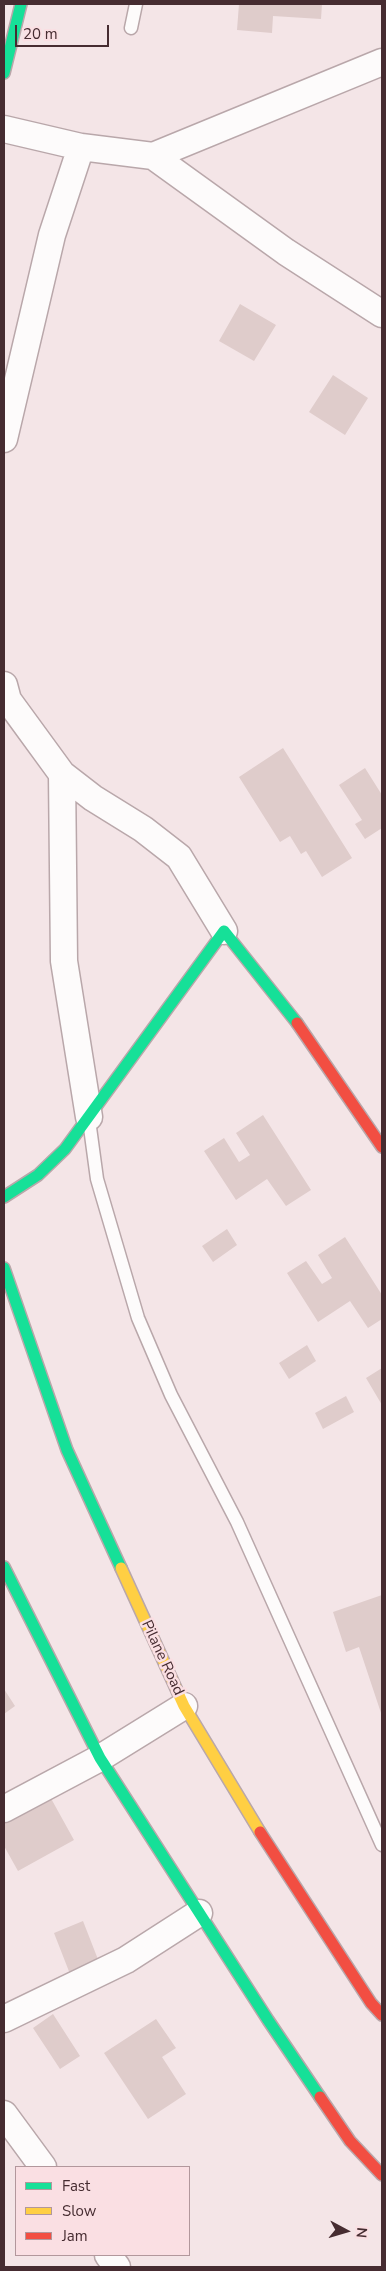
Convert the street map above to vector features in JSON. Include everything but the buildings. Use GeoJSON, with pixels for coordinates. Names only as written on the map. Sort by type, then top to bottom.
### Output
{"type":"FeatureCollection","features":[{"type":"Feature","properties":{"kind":"street"},"geometry":{"type":"LineString","coordinates":[[4,73],[20,4]]}},
{"type":"Feature","properties":{"kind":"street"},"geometry":{"type":"LineString","coordinates":[[4,129],[81,148],[153,156],[382,62]]}},
{"type":"Feature","properties":{"kind":"street"},"geometry":{"type":"LineString","coordinates":[[4,439],[52,234],[81,148]]}},
{"type":"Feature","properties":{"kind":"street"},"geometry":{"type":"LineString","coordinates":[[153,156],[286,252],[382,314]]}},
{"type":"Feature","properties":{"kind":"street"},"geometry":{"type":"LineString","coordinates":[[4,685],[8,700],[62,774],[93,798],[144,829],[179,857],[224,931],[295,1020],[382,1146]]}},
{"type":"Feature","properties":{"kind":"street"},"geometry":{"type":"LineString","coordinates":[[62,774],[64,961],[88,1117]]}},
{"type":"Feature","properties":{"kind":"street"},"geometry":{"type":"LineString","coordinates":[[4,1197],[38,1175],[65,1149],[224,931]]}},
{"type":"Feature","properties":{"kind":"street","name":"Pilane Road"},"geometry":{"type":"LineString","coordinates":[[4,1268],[67,1450],[184,1706],[268,1846],[371,2003],[382,2015]]}},
{"type":"Feature","properties":{"kind":"street"},"geometry":{"type":"LineString","coordinates":[[4,1567],[100,1758],[199,1913],[350,2141],[382,2175]]}},
{"type":"Feature","properties":{"kind":"street"},"geometry":{"type":"LineString","coordinates":[[4,1809],[100,1758],[184,1706]]}},
{"type":"Feature","properties":{"kind":"street"},"geometry":{"type":"LineString","coordinates":[[4,2019],[126,1960],[199,1913]]}},
{"type":"Feature","properties":{"kind":"street"},"geometry":{"type":"LineString","coordinates":[[4,2114],[42,2166]]}},
{"type":"Feature","properties":{"kind":"street"},"geometry":{"type":"LineString","coordinates":[[109,2256],[117,2267]]}},
{"type":"Feature","properties":{"kind":"lane"},"geometry":{"type":"LineString","coordinates":[[131,28],[136,4]]}},
{"type":"Feature","properties":{"kind":"lane"},"geometry":{"type":"LineString","coordinates":[[88,1117],[97,1179],[138,1318],[171,1395],[237,1522],[382,1846]]}},
{"type":"Feature","properties":{"kind":"lane"},"geometry":{"type":"LineString","coordinates":[[371,2003],[382,1994]]}},
{"type":"Feature","properties":{"kind":"traffic: fast"},"geometry":{"type":"LineString","coordinates":[[4,73],[21,4]]}},
{"type":"Feature","properties":{"kind":"traffic: fast"},"geometry":{"type":"LineString","coordinates":[[4,1197],[38,1175],[65,1149],[224,931],[297,1023]]}},
{"type":"Feature","properties":{"kind":"traffic: fast"},"geometry":{"type":"LineString","coordinates":[[4,1268],[67,1450],[121,1568]]}},
{"type":"Feature","properties":{"kind":"traffic: fast"},"geometry":{"type":"LineString","coordinates":[[4,1567],[100,1758],[268,2020],[320,2097]]}},
{"type":"Feature","properties":{"kind":"traffic: slow"},"geometry":{"type":"LineString","coordinates":[[121,1568],[184,1706],[260,1832]]}},
{"type":"Feature","properties":{"kind":"traffic: jam"},"geometry":{"type":"LineString","coordinates":[[297,1023],[382,1147]]}},
{"type":"Feature","properties":{"kind":"traffic: jam"},"geometry":{"type":"LineString","coordinates":[[260,1832],[371,2003],[382,2015]]}},
{"type":"Feature","properties":{"kind":"traffic: jam"},"geometry":{"type":"LineString","coordinates":[[320,2097],[350,2141],[382,2175]]}}]}
